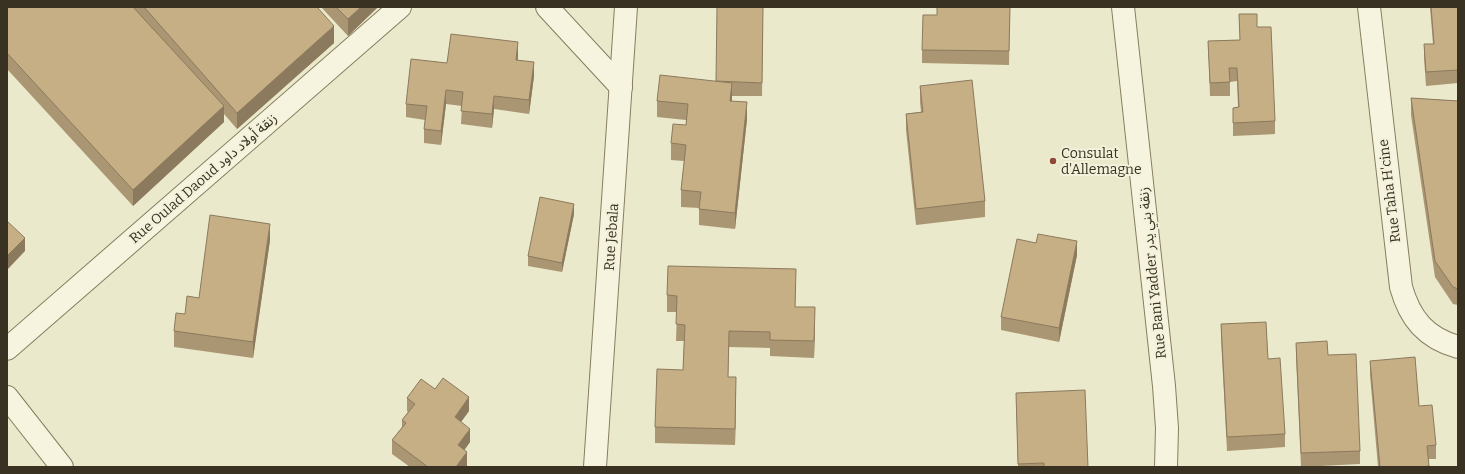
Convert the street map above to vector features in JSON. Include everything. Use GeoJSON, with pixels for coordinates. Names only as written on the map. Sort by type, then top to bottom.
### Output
{"type":"FeatureCollection","features":[{"type":"Feature","properties":{"kind":"street","name":"Rue Oulad Daoud زنقة أولاد داود"},"geometry":{"type":"LineString","coordinates":[[7,350],[400,7]]}},
{"type":"Feature","properties":{"kind":"street"},"geometry":{"type":"LineString","coordinates":[[547,7],[621,87]]}},
{"type":"Feature","properties":{"kind":"street","name":"Rue Jebala"},"geometry":{"type":"LineString","coordinates":[[595,467],[626,7]]}},
{"type":"Feature","properties":{"kind":"street","name":"Rue Bani Yadder زنقة بني يدر"},"geometry":{"type":"LineString","coordinates":[[1124,7],[1164,386],[1167,428],[1166,467]]}},
{"type":"Feature","properties":{"kind":"street","name":"Rue Taha H'cine"},"geometry":{"type":"LineString","coordinates":[[1369,7],[1401,287],[1408,307],[1419,325],[1441,341],[1458,347]]}},
{"type":"Feature","properties":{"kind":"street"},"geometry":{"type":"LineString","coordinates":[[7,397],[62,467]]}},
{"type":"Feature","properties":{"kind":"building"},"geometry":{"type":"Polygon","coordinates":[[[7,7],[133,7],[224,106],[133,190],[7,53],[7,7]]]}},
{"type":"Feature","properties":{"kind":"building"},"geometry":{"type":"Polygon","coordinates":[[[144,7],[317,7],[334,26],[237,113],[144,7]]]}},
{"type":"Feature","properties":{"kind":"building"},"geometry":{"type":"Polygon","coordinates":[[[336,7],[361,7],[348,19],[336,7]]]}},
{"type":"Feature","properties":{"kind":"building"},"geometry":{"type":"Polygon","coordinates":[[[717,7],[763,7],[762,83],[716,81],[717,7]]]}},
{"type":"Feature","properties":{"kind":"building"},"geometry":{"type":"Polygon","coordinates":[[[937,7],[1010,7],[1009,51],[922,50],[923,15],[937,15],[937,7]]]}},
{"type":"Feature","properties":{"kind":"building"},"geometry":{"type":"Polygon","coordinates":[[[1431,7],[1458,7],[1458,70],[1426,72],[1424,44],[1434,44],[1431,7]]]}},
{"type":"Feature","properties":{"kind":"building"},"geometry":{"type":"Polygon","coordinates":[[[1239,14],[1257,14],[1257,27],[1271,27],[1275,121],[1233,123],[1233,108],[1239,107],[1237,68],[1229,68],[1230,82],[1210,83],[1208,41],[1240,40],[1239,14]]]}},
{"type":"Feature","properties":{"kind":"building"},"geometry":{"type":"Polygon","coordinates":[[[451,34],[518,42],[516,60],[534,62],[529,100],[494,96],[492,114],[461,111],[463,92],[446,90],[441,131],[424,129],[427,106],[406,104],[411,59],[447,63],[451,34]]]}},
{"type":"Feature","properties":{"kind":"building"},"geometry":{"type":"Polygon","coordinates":[[[660,75],[732,83],[730,101],[747,102],[735,213],[699,209],[701,192],[681,190],[686,145],[671,143],[673,124],[686,125],[688,104],[657,101],[660,75]]]}},
{"type":"Feature","properties":{"kind":"building"},"geometry":{"type":"Polygon","coordinates":[[[972,80],[985,201],[916,209],[906,114],[923,112],[920,86],[972,80]]]}},
{"type":"Feature","properties":{"kind":"building"},"geometry":{"type":"Polygon","coordinates":[[[1411,98],[1458,101],[1458,289],[1453,287],[1435,261],[1411,98]]]}},
{"type":"Feature","properties":{"kind":"building"},"geometry":{"type":"Polygon","coordinates":[[[540,197],[574,204],[562,263],[528,256],[540,197]]]}},
{"type":"Feature","properties":{"kind":"building"},"geometry":{"type":"Polygon","coordinates":[[[210,215],[270,224],[253,342],[174,331],[176,313],[185,314],[187,296],[199,298],[210,215]]]}},
{"type":"Feature","properties":{"kind":"building"},"geometry":{"type":"Polygon","coordinates":[[[7,221],[25,238],[7,256],[7,221]]]}},
{"type":"Feature","properties":{"kind":"building"},"geometry":{"type":"Polygon","coordinates":[[[1038,234],[1077,241],[1059,328],[1001,317],[1017,239],[1036,243],[1038,234]]]}},
{"type":"Feature","properties":{"kind":"building"},"geometry":{"type":"Polygon","coordinates":[[[668,266],[796,269],[795,307],[815,307],[814,341],[770,340],[770,332],[729,331],[728,377],[736,377],[735,429],[655,427],[657,369],[683,370],[685,325],[676,324],[677,296],[667,295],[668,266]]]}},
{"type":"Feature","properties":{"kind":"building"},"geometry":{"type":"Polygon","coordinates":[[[1266,322],[1268,359],[1280,358],[1285,434],[1227,437],[1221,324],[1266,322]]]}},
{"type":"Feature","properties":{"kind":"building"},"geometry":{"type":"Polygon","coordinates":[[[1327,341],[1328,355],[1356,354],[1360,451],[1301,453],[1296,343],[1327,341]]]}},
{"type":"Feature","properties":{"kind":"building"},"geometry":{"type":"Polygon","coordinates":[[[1415,357],[1419,406],[1432,405],[1436,445],[1427,446],[1429,466],[1380,467],[1370,361],[1415,357]]]}},
{"type":"Feature","properties":{"kind":"building"},"geometry":{"type":"Polygon","coordinates":[[[443,378],[469,397],[455,417],[470,429],[458,445],[467,452],[456,467],[428,467],[392,440],[406,423],[402,420],[415,404],[407,398],[421,379],[435,389],[443,378]]]}},
{"type":"Feature","properties":{"kind":"building"},"geometry":{"type":"Polygon","coordinates":[[[1085,390],[1088,467],[1044,467],[1044,463],[1018,464],[1016,393],[1085,390]]]}},
{"type":"Feature","properties":{"kind":"place","name":"Consulat d'Allemagne"},"geometry":{"type":"Point","coordinates":[1053,161]}}]}
